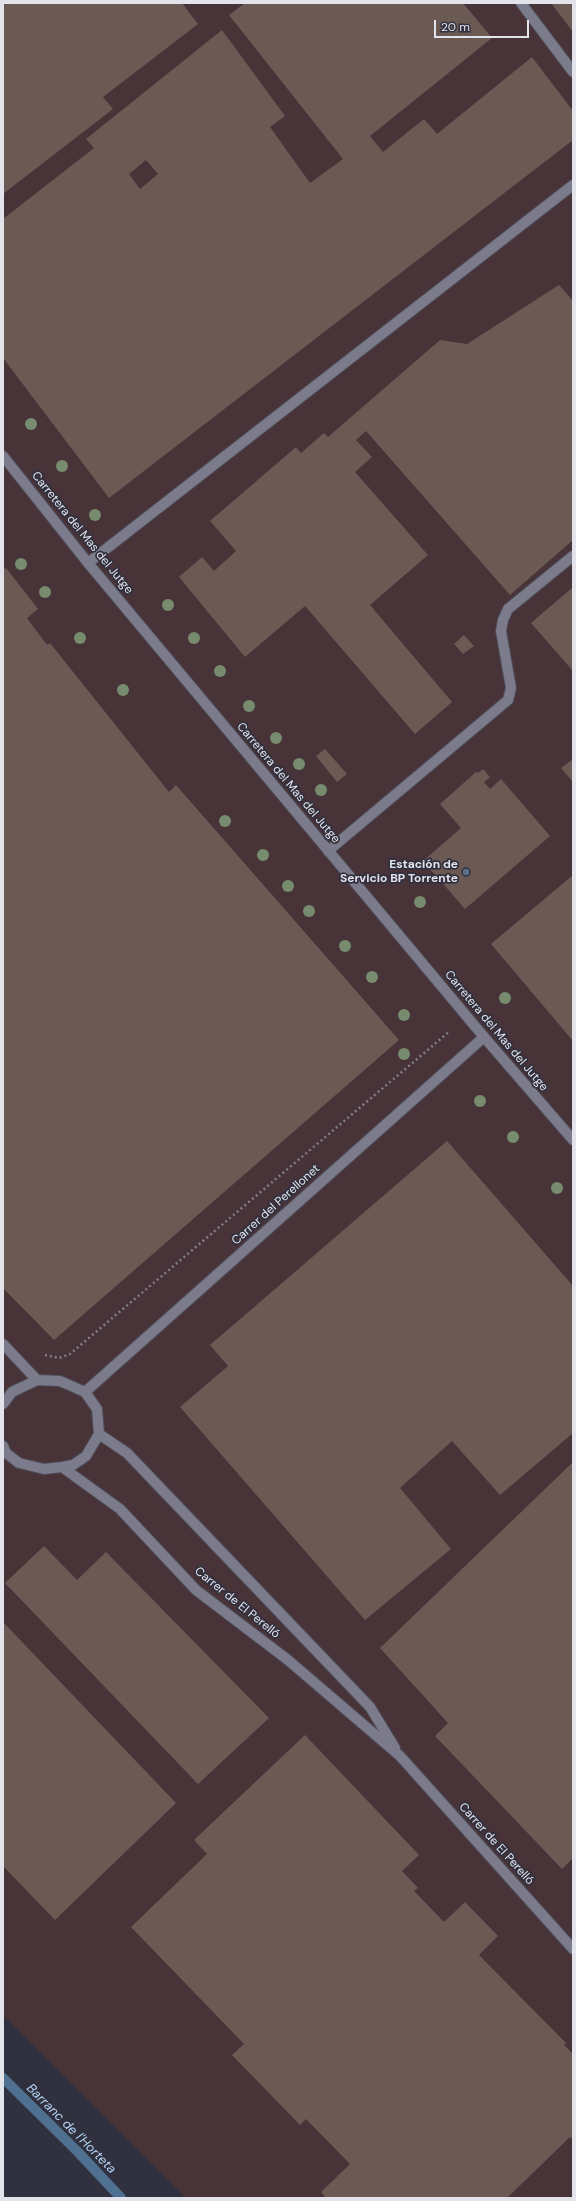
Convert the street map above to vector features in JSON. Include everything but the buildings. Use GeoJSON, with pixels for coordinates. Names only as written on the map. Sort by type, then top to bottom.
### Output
{"type":"FeatureCollection","features":[{"type":"Feature","properties":{"kind":"street"},"geometry":{"type":"LineString","coordinates":[[521,3],[573,72]]}},
{"type":"Feature","properties":{"kind":"street"},"geometry":{"type":"LineString","coordinates":[[88,563],[573,185]]}},
{"type":"Feature","properties":{"kind":"street","name":"Carretera del Mas del Jutge"},"geometry":{"type":"LineString","coordinates":[[3,456],[88,563],[484,1037],[573,1140]]}},
{"type":"Feature","properties":{"kind":"street"},"geometry":{"type":"LineString","coordinates":[[328,851],[508,700],[511,688],[501,631],[503,620],[508,609],[573,556]]}},
{"type":"Feature","properties":{"kind":"street","name":"Carrer del Perellonet"},"geometry":{"type":"LineString","coordinates":[[85,1392],[484,1037]]}},
{"type":"Feature","properties":{"kind":"street"},"geometry":{"type":"LineString","coordinates":[[3,1344],[37,1380]]}},
{"type":"Feature","properties":{"kind":"street"},"geometry":{"type":"LineString","coordinates":[[3,1404],[12,1392],[37,1380],[60,1381],[85,1392],[97,1409],[99,1434],[86,1456],[73,1465],[62,1467],[44,1469],[19,1463],[4,1451]]}},
{"type":"Feature","properties":{"kind":"street","name":"Carrer de El Perelló"},"geometry":{"type":"LineString","coordinates":[[99,1434],[127,1453],[370,1707],[400,1756]]}},
{"type":"Feature","properties":{"kind":"street","name":"Carrer de El Perelló"},"geometry":{"type":"LineString","coordinates":[[62,1467],[120,1509],[196,1590],[288,1660],[400,1756],[573,1949]]}},
{"type":"Feature","properties":{"kind":"shaded area"},"geometry":{"type":"Polygon","coordinates":[[[3,3],[573,3],[573,2198],[186,2198],[3,2015],[3,3]]]}},
{"type":"Feature","properties":{"kind":"waterway","name":"Barranc de l'Horteta"},"geometry":{"type":"LineString","coordinates":[[3,2078],[77,2151],[121,2198]]}},
{"type":"Feature","properties":{"kind":"place","name":"Estación de Servicio BP Torrente"},"geometry":{"type":"Point","coordinates":[466,872]}}]}
